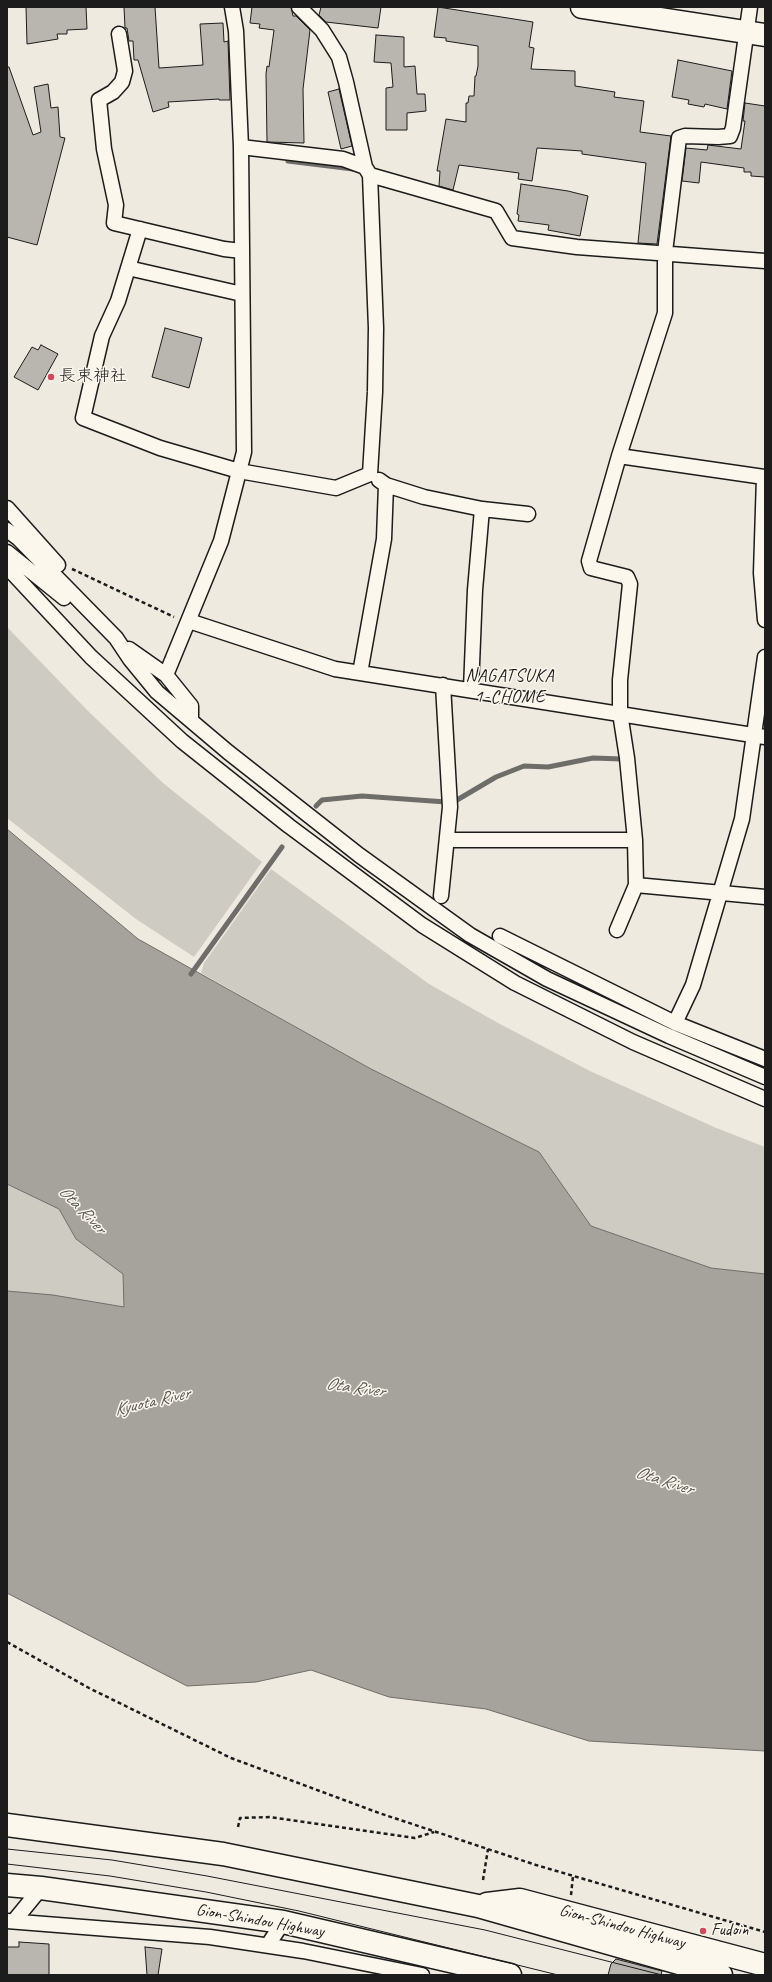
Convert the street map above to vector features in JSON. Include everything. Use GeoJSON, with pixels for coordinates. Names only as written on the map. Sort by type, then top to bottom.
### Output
{"type":"FeatureCollection","features":[{"type":"Feature","properties":{"kind":"highway"},"geometry":{"type":"LineString","coordinates":[[582,7],[756,34]]}},
{"type":"Feature","properties":{"kind":"highway","name":"Gion-Shindou Highway"},"geometry":{"type":"LineString","coordinates":[[7,1825],[223,1854],[478,1906],[721,1975]]}},
{"type":"Feature","properties":{"kind":"highway","name":"Gion-Shindou Highway"},"geometry":{"type":"LineString","coordinates":[[7,1885],[41,1888],[283,1922],[510,1975]]}},
{"type":"Feature","properties":{"kind":"highway","name":"Gion-Shindou Highway"},"geometry":{"type":"LineString","coordinates":[[478,1906],[520,1900],[765,1965]]}},
{"type":"Feature","properties":{"kind":"street"},"geometry":{"type":"LineString","coordinates":[[166,675],[221,541],[244,452],[241,147],[236,31],[232,7]]}},
{"type":"Feature","properties":{"kind":"street"},"geometry":{"type":"LineString","coordinates":[[299,7],[322,30],[338,57],[346,82],[368,171],[376,328],[375,392],[370,474]]}},
{"type":"Feature","properties":{"kind":"street"},"geometry":{"type":"LineString","coordinates":[[617,930],[636,885],[635,840],[627,758],[620,713],[620,680],[630,584],[627,578],[591,568],[589,561],[619,456],[665,314],[665,252],[679,138],[685,136],[730,136],[734,128],[756,34],[750,7]]}},
{"type":"Feature","properties":{"kind":"street"},"geometry":{"type":"LineString","coordinates":[[119,34],[125,71],[122,82],[113,92],[99,100],[104,149],[116,205],[114,222],[224,249],[242,251]]}},
{"type":"Feature","properties":{"kind":"street"},"geometry":{"type":"LineString","coordinates":[[241,147],[343,159],[368,171],[496,211],[512,238],[577,248],[665,252],[765,261]]}},
{"type":"Feature","properties":{"kind":"street"},"geometry":{"type":"LineString","coordinates":[[140,229],[118,301],[102,336],[83,418],[160,448],[239,471],[336,488],[370,474]]}},
{"type":"Feature","properties":{"kind":"street"},"geometry":{"type":"LineString","coordinates":[[128,268],[242,294]]}},
{"type":"Feature","properties":{"kind":"street"},"geometry":{"type":"LineString","coordinates":[[619,456],[764,477],[761,573],[765,620]]}},
{"type":"Feature","properties":{"kind":"street"},"geometry":{"type":"LineString","coordinates":[[370,474],[386,484],[424,498],[482,509],[528,514]]}},
{"type":"Feature","properties":{"kind":"street"},"geometry":{"type":"LineString","coordinates":[[360,673],[384,539],[386,484]]}},
{"type":"Feature","properties":{"kind":"street"},"geometry":{"type":"LineString","coordinates":[[7,508],[64,567]]}},
{"type":"Feature","properties":{"kind":"street"},"geometry":{"type":"LineString","coordinates":[[471,689],[475,590],[482,509]]}},
{"type":"Feature","properties":{"kind":"street"},"geometry":{"type":"LineString","coordinates":[[7,530],[19,539],[56,579],[116,638],[130,659],[157,692],[359,854],[470,935],[547,979],[669,1036],[765,1078]]}},
{"type":"Feature","properties":{"kind":"street"},"geometry":{"type":"LineString","coordinates":[[7,552],[140,658],[166,675],[191,706],[191,720]]}},
{"type":"Feature","properties":{"kind":"street"},"geometry":{"type":"LineString","coordinates":[[7,567],[91,656],[182,741],[289,826],[422,925],[522,987],[633,1042],[765,1099]]}},
{"type":"Feature","properties":{"kind":"street"},"geometry":{"type":"LineString","coordinates":[[188,622],[335,669],[471,689],[759,736]]}},
{"type":"Feature","properties":{"kind":"street"},"geometry":{"type":"LineString","coordinates":[[676,1024],[693,985],[742,819],[759,736],[765,657]]}},
{"type":"Feature","properties":{"kind":"street"},"geometry":{"type":"LineString","coordinates":[[441,896],[450,807],[443,685]]}},
{"type":"Feature","properties":{"kind":"street"},"geometry":{"type":"LineString","coordinates":[[447,840],[635,840]]}},
{"type":"Feature","properties":{"kind":"street"},"geometry":{"type":"LineString","coordinates":[[636,885],[765,897]]}},
{"type":"Feature","properties":{"kind":"street"},"geometry":{"type":"LineString","coordinates":[[500,936],[676,1024],[765,1059]]}},
{"type":"Feature","properties":{"kind":"street"},"geometry":{"type":"LineString","coordinates":[[10,1921],[41,1888]]}},
{"type":"Feature","properties":{"kind":"street"},"geometry":{"type":"LineString","coordinates":[[10,1921],[210,1937],[268,1945],[422,1975]]}},
{"type":"Feature","properties":{"kind":"street"},"geometry":{"type":"LineString","coordinates":[[268,1945],[283,1922]]}},
{"type":"Feature","properties":{"kind":"path"},"geometry":{"type":"LineString","coordinates":[[64,567],[188,622]]}},
{"type":"Feature","properties":{"kind":"path"},"geometry":{"type":"LineString","coordinates":[[7,1642],[89,1688],[231,1758],[379,1813],[435,1832],[573,1876],[765,1932]]}},
{"type":"Feature","properties":{"kind":"path"},"geometry":{"type":"LineString","coordinates":[[238,1827],[240,1818],[270,1817],[415,1838],[435,1832]]}},
{"type":"Feature","properties":{"kind":"path"},"geometry":{"type":"LineString","coordinates":[[483,1880],[488,1849]]}},
{"type":"Feature","properties":{"kind":"path"},"geometry":{"type":"LineString","coordinates":[[571,1902],[573,1876]]}},
{"type":"Feature","properties":{"kind":"shaded area"},"geometry":{"type":"Polygon","coordinates":[[[7,627],[86,709],[163,783],[262,862],[194,957],[136,919],[7,818],[7,627]]]}},
{"type":"Feature","properties":{"kind":"shaded area"},"geometry":{"type":"Polygon","coordinates":[[[271,869],[429,984],[498,1023],[590,1071],[714,1127],[765,1147],[765,1274],[711,1268],[591,1226],[539,1152],[371,1069],[201,973],[204,963],[271,869]]]}},
{"type":"Feature","properties":{"kind":"shaded area"},"geometry":{"type":"Polygon","coordinates":[[[7,1184],[59,1209],[76,1239],[123,1274],[124,1307],[53,1295],[7,1291],[7,1184]]]}},
{"type":"Feature","properties":{"kind":"water"},"geometry":{"type":"Polygon","coordinates":[[[7,829],[138,939],[371,1069],[539,1152],[591,1226],[711,1268],[765,1274],[765,1751],[589,1741],[486,1709],[389,1697],[311,1670],[256,1682],[187,1686],[7,1593],[7,1291],[53,1295],[124,1307],[123,1274],[76,1239],[59,1209],[7,1184],[7,829]]]}},
{"type":"Feature","properties":{"kind":"building"},"geometry":{"type":"Polygon","coordinates":[[[26,7],[86,7],[87,29],[67,30],[67,34],[57,34],[58,39],[27,44],[26,7]]]}},
{"type":"Feature","properties":{"kind":"building"},"geometry":{"type":"Polygon","coordinates":[[[124,7],[155,7],[159,68],[203,65],[200,24],[223,23],[224,42],[228,41],[230,100],[219,99],[168,102],[169,107],[153,112],[138,60],[134,60],[133,41],[129,41],[127,28],[125,28],[124,7]]]}},
{"type":"Feature","properties":{"kind":"building"},"geometry":{"type":"Polygon","coordinates":[[[252,7],[291,7],[293,16],[296,16],[310,30],[303,89],[304,143],[267,142],[266,74],[267,66],[269,67],[274,30],[259,28],[260,24],[250,23],[252,7]]]}},
{"type":"Feature","properties":{"kind":"building"},"geometry":{"type":"Polygon","coordinates":[[[321,7],[381,7],[378,28],[326,22],[319,15],[321,7]]]}},
{"type":"Feature","properties":{"kind":"building"},"geometry":{"type":"Polygon","coordinates":[[[438,7],[533,22],[529,47],[534,48],[531,69],[575,71],[575,86],[615,92],[614,97],[644,101],[640,132],[671,136],[657,244],[638,243],[646,163],[582,154],[582,151],[537,148],[532,181],[518,179],[519,173],[459,165],[453,190],[439,186],[440,171],[437,171],[446,119],[466,122],[466,103],[468,103],[469,96],[474,96],[475,76],[478,66],[478,46],[446,41],[446,38],[434,37],[438,7]]]}},
{"type":"Feature","properties":{"kind":"building"},"geometry":{"type":"Polygon","coordinates":[[[376,35],[404,37],[404,67],[415,66],[417,94],[425,94],[426,111],[407,113],[407,130],[386,130],[386,88],[393,87],[391,63],[374,62],[376,35]]]}},
{"type":"Feature","properties":{"kind":"building"},"geometry":{"type":"Polygon","coordinates":[[[678,60],[732,71],[727,109],[705,104],[704,107],[688,104],[689,100],[672,97],[678,60]]]}},
{"type":"Feature","properties":{"kind":"building"},"geometry":{"type":"Polygon","coordinates":[[[7,67],[9,67],[33,135],[41,132],[34,87],[48,84],[51,108],[58,107],[60,137],[65,138],[37,245],[7,237],[7,67]]]}},
{"type":"Feature","properties":{"kind":"building"},"geometry":{"type":"Polygon","coordinates":[[[339,89],[352,146],[341,149],[328,92],[339,89]]]}},
{"type":"Feature","properties":{"kind":"building"},"geometry":{"type":"Polygon","coordinates":[[[745,103],[765,106],[765,177],[751,176],[751,172],[744,172],[744,168],[701,162],[699,183],[682,181],[686,148],[707,150],[708,145],[741,149],[745,121],[743,121],[745,103]]]}},
{"type":"Feature","properties":{"kind":"building"},"geometry":{"type":"Polygon","coordinates":[[[521,184],[568,191],[588,196],[580,236],[548,230],[549,225],[518,221],[519,215],[517,214],[521,184]]]}},
{"type":"Feature","properties":{"kind":"building"},"geometry":{"type":"Polygon","coordinates":[[[165,328],[202,338],[189,388],[152,377],[165,328]]]}},
{"type":"Feature","properties":{"kind":"building"},"geometry":{"type":"Polygon","coordinates":[[[41,345],[58,354],[38,390],[14,377],[32,347],[38,350],[41,345]]]}},
{"type":"Feature","properties":{"kind":"building"},"geometry":{"type":"Polygon","coordinates":[[[19,1942],[49,1944],[49,1975],[7,1975],[7,1947],[19,1947],[19,1942]]]}},
{"type":"Feature","properties":{"kind":"building"},"geometry":{"type":"Polygon","coordinates":[[[145,1947],[162,1949],[158,1975],[147,1975],[145,1947]]]}},
{"type":"Feature","properties":{"kind":"building"},"geometry":{"type":"Polygon","coordinates":[[[616,1959],[662,1971],[661,1975],[608,1975],[611,1964],[616,1959]]]}},
{"type":"Feature","properties":{"kind":"waterway"},"geometry":{"type":"LineString","coordinates":[[288,161],[353,169]]}},
{"type":"Feature","properties":{"kind":"waterway"},"geometry":{"type":"LineString","coordinates":[[457,800],[496,777],[524,766],[548,767],[593,758],[622,759],[621,754]]}},
{"type":"Feature","properties":{"kind":"waterway"},"geometry":{"type":"LineString","coordinates":[[316,806],[322,800],[362,796],[446,802]]}},
{"type":"Feature","properties":{"kind":"waterway"},"geometry":{"type":"LineString","coordinates":[[191,974],[282,847]]}},
{"type":"Feature","properties":{"kind":"tram line"},"geometry":{"type":"LineString","coordinates":[[7,1849],[112,1860],[207,1876],[485,1930],[662,1975]]}},
{"type":"Feature","properties":{"kind":"tram line"},"geometry":{"type":"LineString","coordinates":[[7,1864],[110,1876],[206,1892],[299,1911],[558,1975]]}},
{"type":"Feature","properties":{"kind":"place","name":"長束神社"},"geometry":{"type":"Point","coordinates":[51,377]}},
{"type":"Feature","properties":{"kind":"place","name":"Fudoin"},"geometry":{"type":"Point","coordinates":[703,1931]}},
{"type":"Feature","properties":{"kind":"district","name":"NAGATSUKA 1-CHOME"},"geometry":{"type":"Point","coordinates":[510,686]}},
{"type":"Feature","properties":{"kind":"water label","name":"Ota River"},"geometry":{"type":"Point","coordinates":[82,1210]}},
{"type":"Feature","properties":{"kind":"water label","name":"Ota River"},"geometry":{"type":"Point","coordinates":[355,1388]}},
{"type":"Feature","properties":{"kind":"water label","name":"Kyuota River"},"geometry":{"type":"Point","coordinates":[152,1402]}},
{"type":"Feature","properties":{"kind":"water label","name":"Ota River"},"geometry":{"type":"Point","coordinates":[664,1481]}}]}
